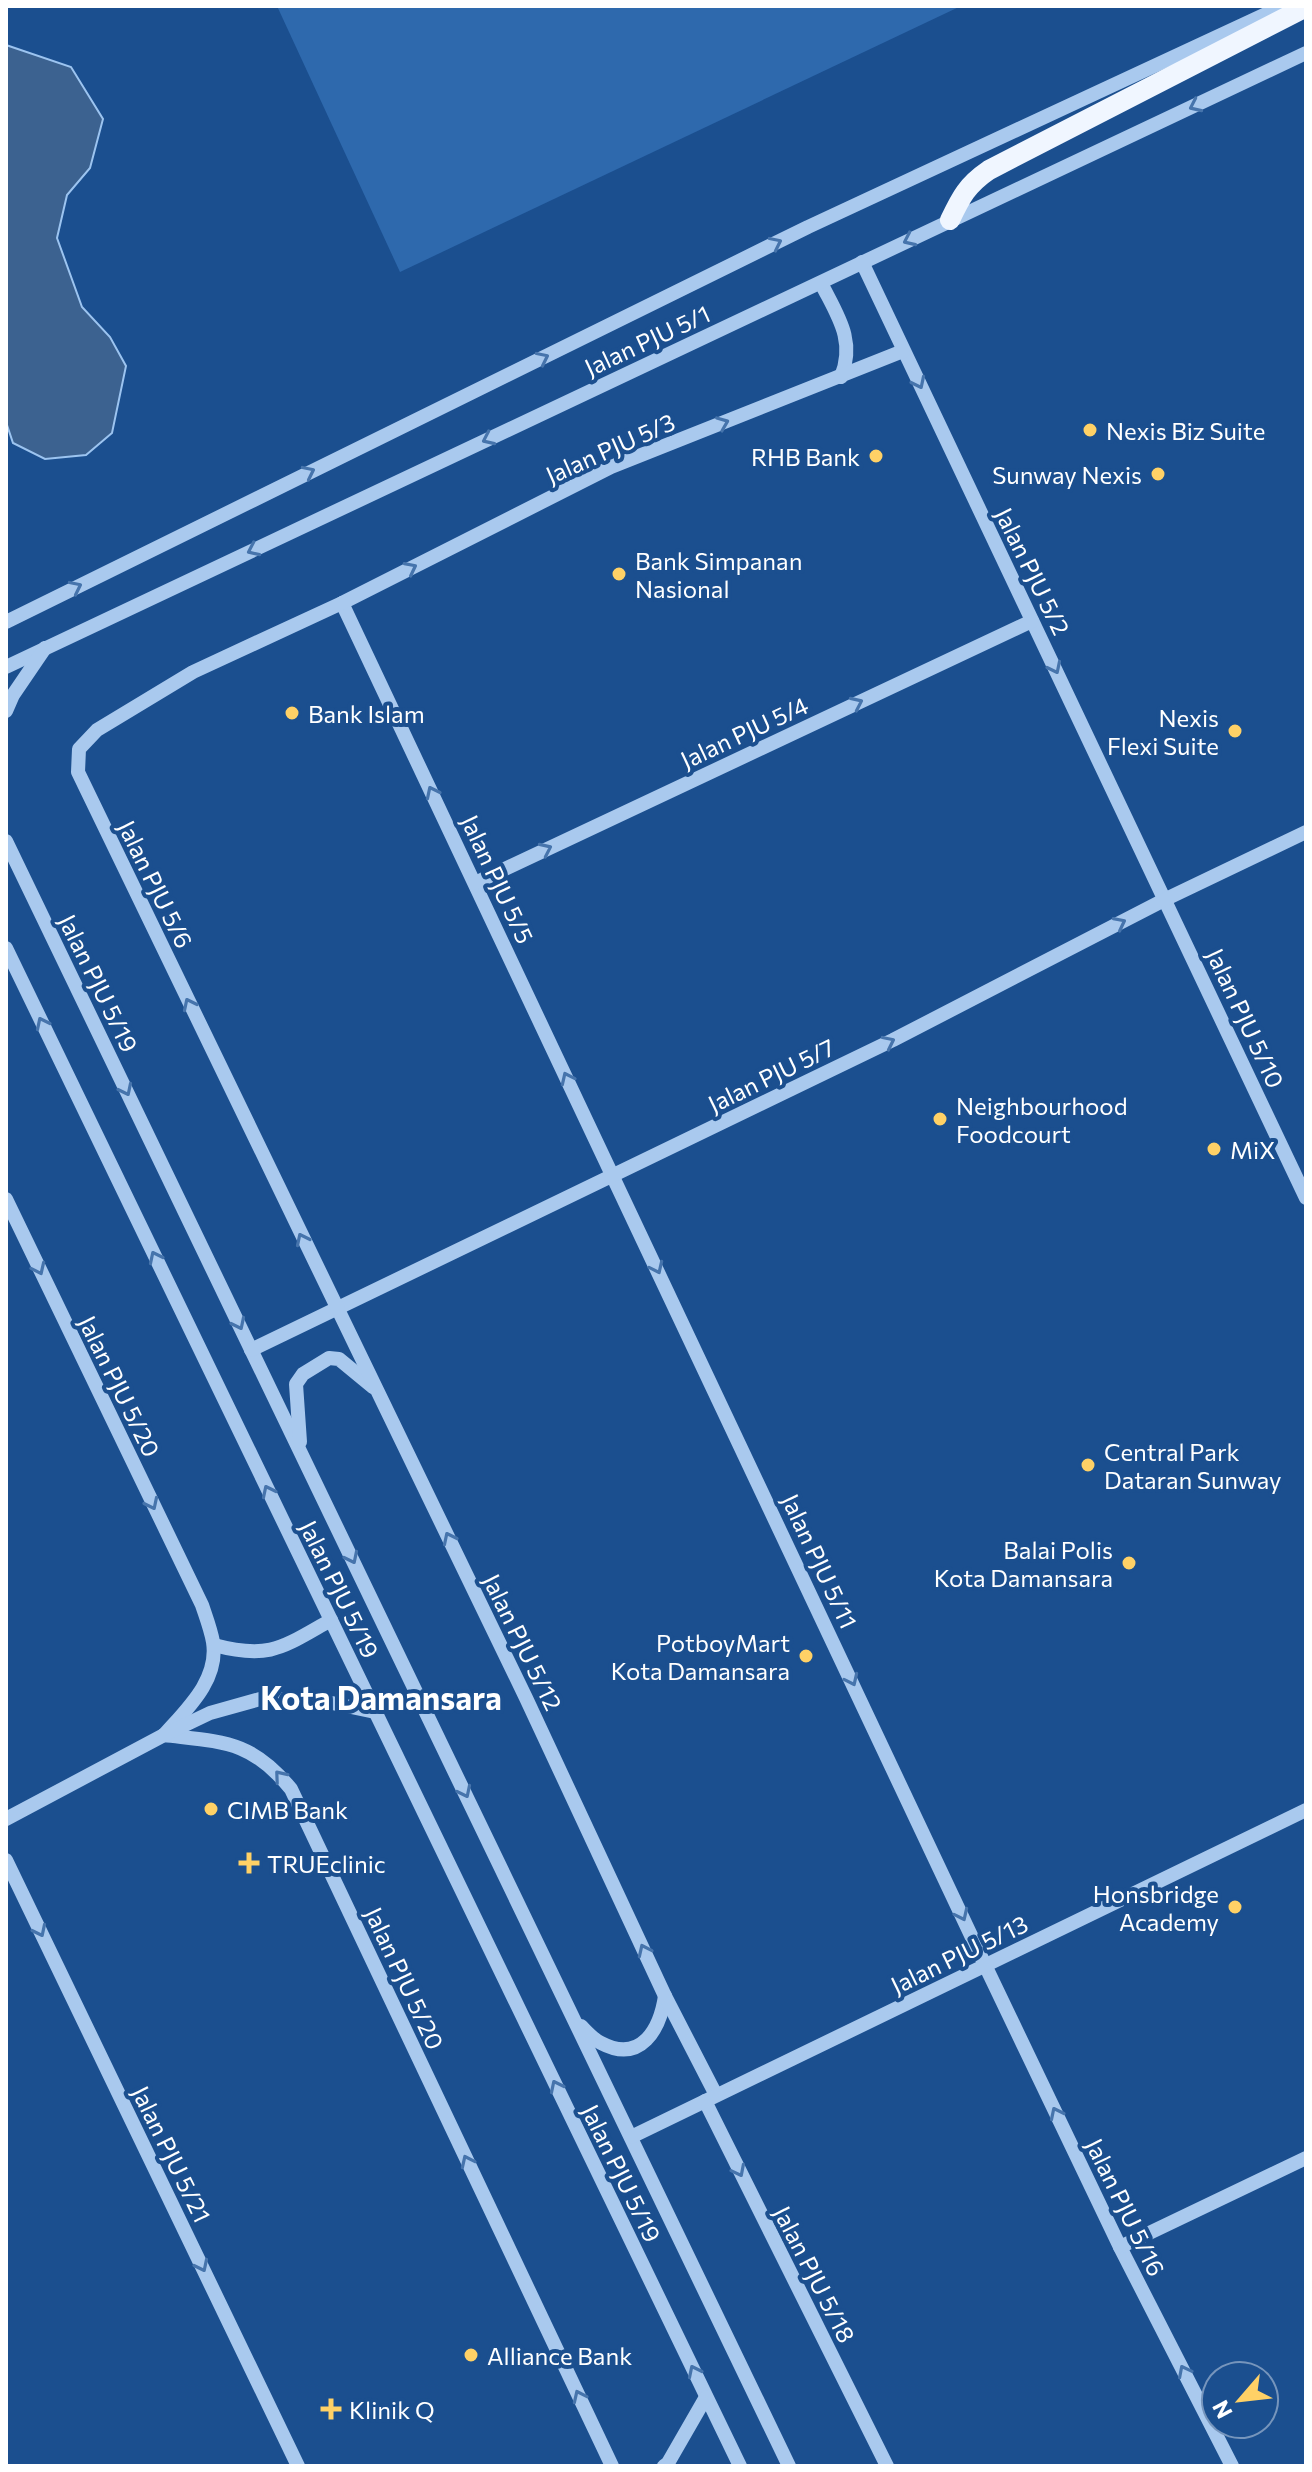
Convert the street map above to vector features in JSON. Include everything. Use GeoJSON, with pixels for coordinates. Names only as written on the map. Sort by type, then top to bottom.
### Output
{"type":"FeatureCollection","features":[{"type":"Feature","properties":{"kind":"main road"},"geometry":{"type":"LineString","coordinates":[[950,220],[962,195],[975,180],[1015,156],[1306,7]]}},
{"type":"Feature","properties":{"kind":"street","name":"Jalan PJU 5/1"},"geometry":{"type":"LineString","coordinates":[[6,622],[808,227],[1283,6]]}},
{"type":"Feature","properties":{"kind":"street","name":"Jalan PJU 5/1"},"geometry":{"type":"LineString","coordinates":[[6,667],[1306,53]]}},
{"type":"Feature","properties":{"kind":"street","name":"Jalan PJU 5/2"},"geometry":{"type":"LineString","coordinates":[[862,262],[1166,899]]}},
{"type":"Feature","properties":{"kind":"street"},"geometry":{"type":"LineString","coordinates":[[821,283],[847,338],[848,360],[841,377]]}},
{"type":"Feature","properties":{"kind":"street","name":"Jalan PJU 5/3"},"geometry":{"type":"LineString","coordinates":[[342,603],[611,467],[903,351]]}},
{"type":"Feature","properties":{"kind":"street","name":"Jalan PJU 5/5"},"geometry":{"type":"LineString","coordinates":[[342,603],[613,1175]]}},
{"type":"Feature","properties":{"kind":"street","name":"Jalan PJU 5/6"},"geometry":{"type":"LineString","coordinates":[[336,1309],[78,772],[79,749],[97,730],[193,672],[342,603]]}},
{"type":"Feature","properties":{"kind":"street","name":"Jalan PJU 5/4"},"geometry":{"type":"LineString","coordinates":[[475,883],[1032,621]]}},
{"type":"Feature","properties":{"kind":"street"},"geometry":{"type":"LineString","coordinates":[[6,711],[13,695],[46,647]]}},
{"type":"Feature","properties":{"kind":"street","name":"Jalan PJU 5/7"},"geometry":{"type":"LineString","coordinates":[[251,1350],[893,1040],[1166,899],[1306,832]]}},
{"type":"Feature","properties":{"kind":"street","name":"Jalan PJU 5/19"},"geometry":{"type":"LineString","coordinates":[[6,835],[6,842],[789,2466]]}},
{"type":"Feature","properties":{"kind":"street","name":"Jalan PJU 5/10"},"geometry":{"type":"LineString","coordinates":[[1166,899],[1306,1198]]}},
{"type":"Feature","properties":{"kind":"street","name":"Jalan PJU 5/19"},"geometry":{"type":"LineString","coordinates":[[6,948],[740,2466]]}},
{"type":"Feature","properties":{"kind":"street","name":"Jalan PJU 5/11"},"geometry":{"type":"LineString","coordinates":[[613,1175],[985,1965]]}},
{"type":"Feature","properties":{"kind":"street","name":"Jalan PJU 5/20"},"geometry":{"type":"LineString","coordinates":[[6,1199],[202,1605],[214,1645],[205,1685],[164,1735]]}},
{"type":"Feature","properties":{"kind":"street","name":"Jalan PJU 5/12"},"geometry":{"type":"LineString","coordinates":[[336,1309],[526,1698],[710,2098]]}},
{"type":"Feature","properties":{"kind":"street"},"geometry":{"type":"LineString","coordinates":[[302,1454],[296,1384],[303,1374],[329,1358],[339,1359],[379,1393]]}},
{"type":"Feature","properties":{"kind":"street"},"geometry":{"type":"LineString","coordinates":[[214,1645],[242,1652],[270,1651],[331,1620]]}},
{"type":"Feature","properties":{"kind":"street"},"geometry":{"type":"LineString","coordinates":[[6,1819],[210,1713],[260,1699],[313,1699],[375,1712]]}},
{"type":"Feature","properties":{"kind":"street","name":"Jalan PJU 5/20"},"geometry":{"type":"LineString","coordinates":[[164,1735],[226,1743],[252,1753],[273,1767],[291,1789],[612,2466]]}},
{"type":"Feature","properties":{"kind":"street","name":"Jalan PJU 5/13"},"geometry":{"type":"LineString","coordinates":[[631,2137],[1306,1810]]}},
{"type":"Feature","properties":{"kind":"street","name":"Jalan PJU 5/21"},"geometry":{"type":"LineString","coordinates":[[6,1860],[298,2466]]}},
{"type":"Feature","properties":{"kind":"street","name":"Jalan PJU 5/16"},"geometry":{"type":"LineString","coordinates":[[985,1965],[1120,2247],[1232,2466]]}},
{"type":"Feature","properties":{"kind":"street"},"geometry":{"type":"LineString","coordinates":[[575,2021],[600,2043],[622,2049],[637,2047],[652,2035],[662,2017],[665,1996]]}},
{"type":"Feature","properties":{"kind":"street","name":"Jalan PJU 5/18"},"geometry":{"type":"LineString","coordinates":[[710,2098],[887,2466]]}},
{"type":"Feature","properties":{"kind":"street"},"geometry":{"type":"LineString","coordinates":[[1120,2247],[1306,2158]]}},
{"type":"Feature","properties":{"kind":"street"},"geometry":{"type":"LineString","coordinates":[[664,2466],[706,2397]]}},
{"type":"Feature","properties":{"kind":"shaded area"},"geometry":{"type":"Polygon","coordinates":[[[277,6],[961,6],[400,272],[277,6]]]}},
{"type":"Feature","properties":{"kind":"shaded area"},"geometry":{"type":"Polygon","coordinates":[[[6,45],[71,67],[103,119],[90,168],[67,195],[57,238],[82,307],[110,337],[126,366],[112,433],[86,455],[45,459],[13,443],[6,422],[6,45]]]}},
{"type":"Feature","properties":{"kind":"place","name":"Nexis Biz Suite"},"geometry":{"type":"Point","coordinates":[1090,430]}},
{"type":"Feature","properties":{"kind":"place","name":"RHB Bank"},"geometry":{"type":"Point","coordinates":[876,456]}},
{"type":"Feature","properties":{"kind":"place","name":"Sunway Nexis"},"geometry":{"type":"Point","coordinates":[1158,474]}},
{"type":"Feature","properties":{"kind":"place","name":"Bank Simpanan Nasional"},"geometry":{"type":"Point","coordinates":[619,574]}},
{"type":"Feature","properties":{"kind":"place","name":"Bank Islam"},"geometry":{"type":"Point","coordinates":[292,713]}},
{"type":"Feature","properties":{"kind":"place","name":"Nexis Flexi Suite"},"geometry":{"type":"Point","coordinates":[1235,731]}},
{"type":"Feature","properties":{"kind":"place","name":"Neighbourhood Foodcourt"},"geometry":{"type":"Point","coordinates":[940,1119]}},
{"type":"Feature","properties":{"kind":"place","name":"MiX"},"geometry":{"type":"Point","coordinates":[1214,1149]}},
{"type":"Feature","properties":{"kind":"place","name":"Central Park Dataran Sunway"},"geometry":{"type":"Point","coordinates":[1088,1465]}},
{"type":"Feature","properties":{"kind":"place","name":"Balai Polis Kota Damansara"},"geometry":{"type":"Point","coordinates":[1129,1563]}},
{"type":"Feature","properties":{"kind":"place","name":"PotboyMart Kota Damansara"},"geometry":{"type":"Point","coordinates":[806,1656]}},
{"type":"Feature","properties":{"kind":"place","name":"CIMB Bank"},"geometry":{"type":"Point","coordinates":[211,1809]}},
{"type":"Feature","properties":{"kind":"place","name":"TRUEclinic"},"geometry":{"type":"Point","coordinates":[249,1863]}},
{"type":"Feature","properties":{"kind":"place","name":"Honsbridge Academy"},"geometry":{"type":"Point","coordinates":[1235,1907]}},
{"type":"Feature","properties":{"kind":"place","name":"Alliance Bank"},"geometry":{"type":"Point","coordinates":[471,2355]}},
{"type":"Feature","properties":{"kind":"place","name":"Klinik Q"},"geometry":{"type":"Point","coordinates":[331,2409]}},
{"type":"Feature","properties":{"kind":"district","name":"Kota Damansara"},"geometry":{"type":"Point","coordinates":[381,1697]}}]}
